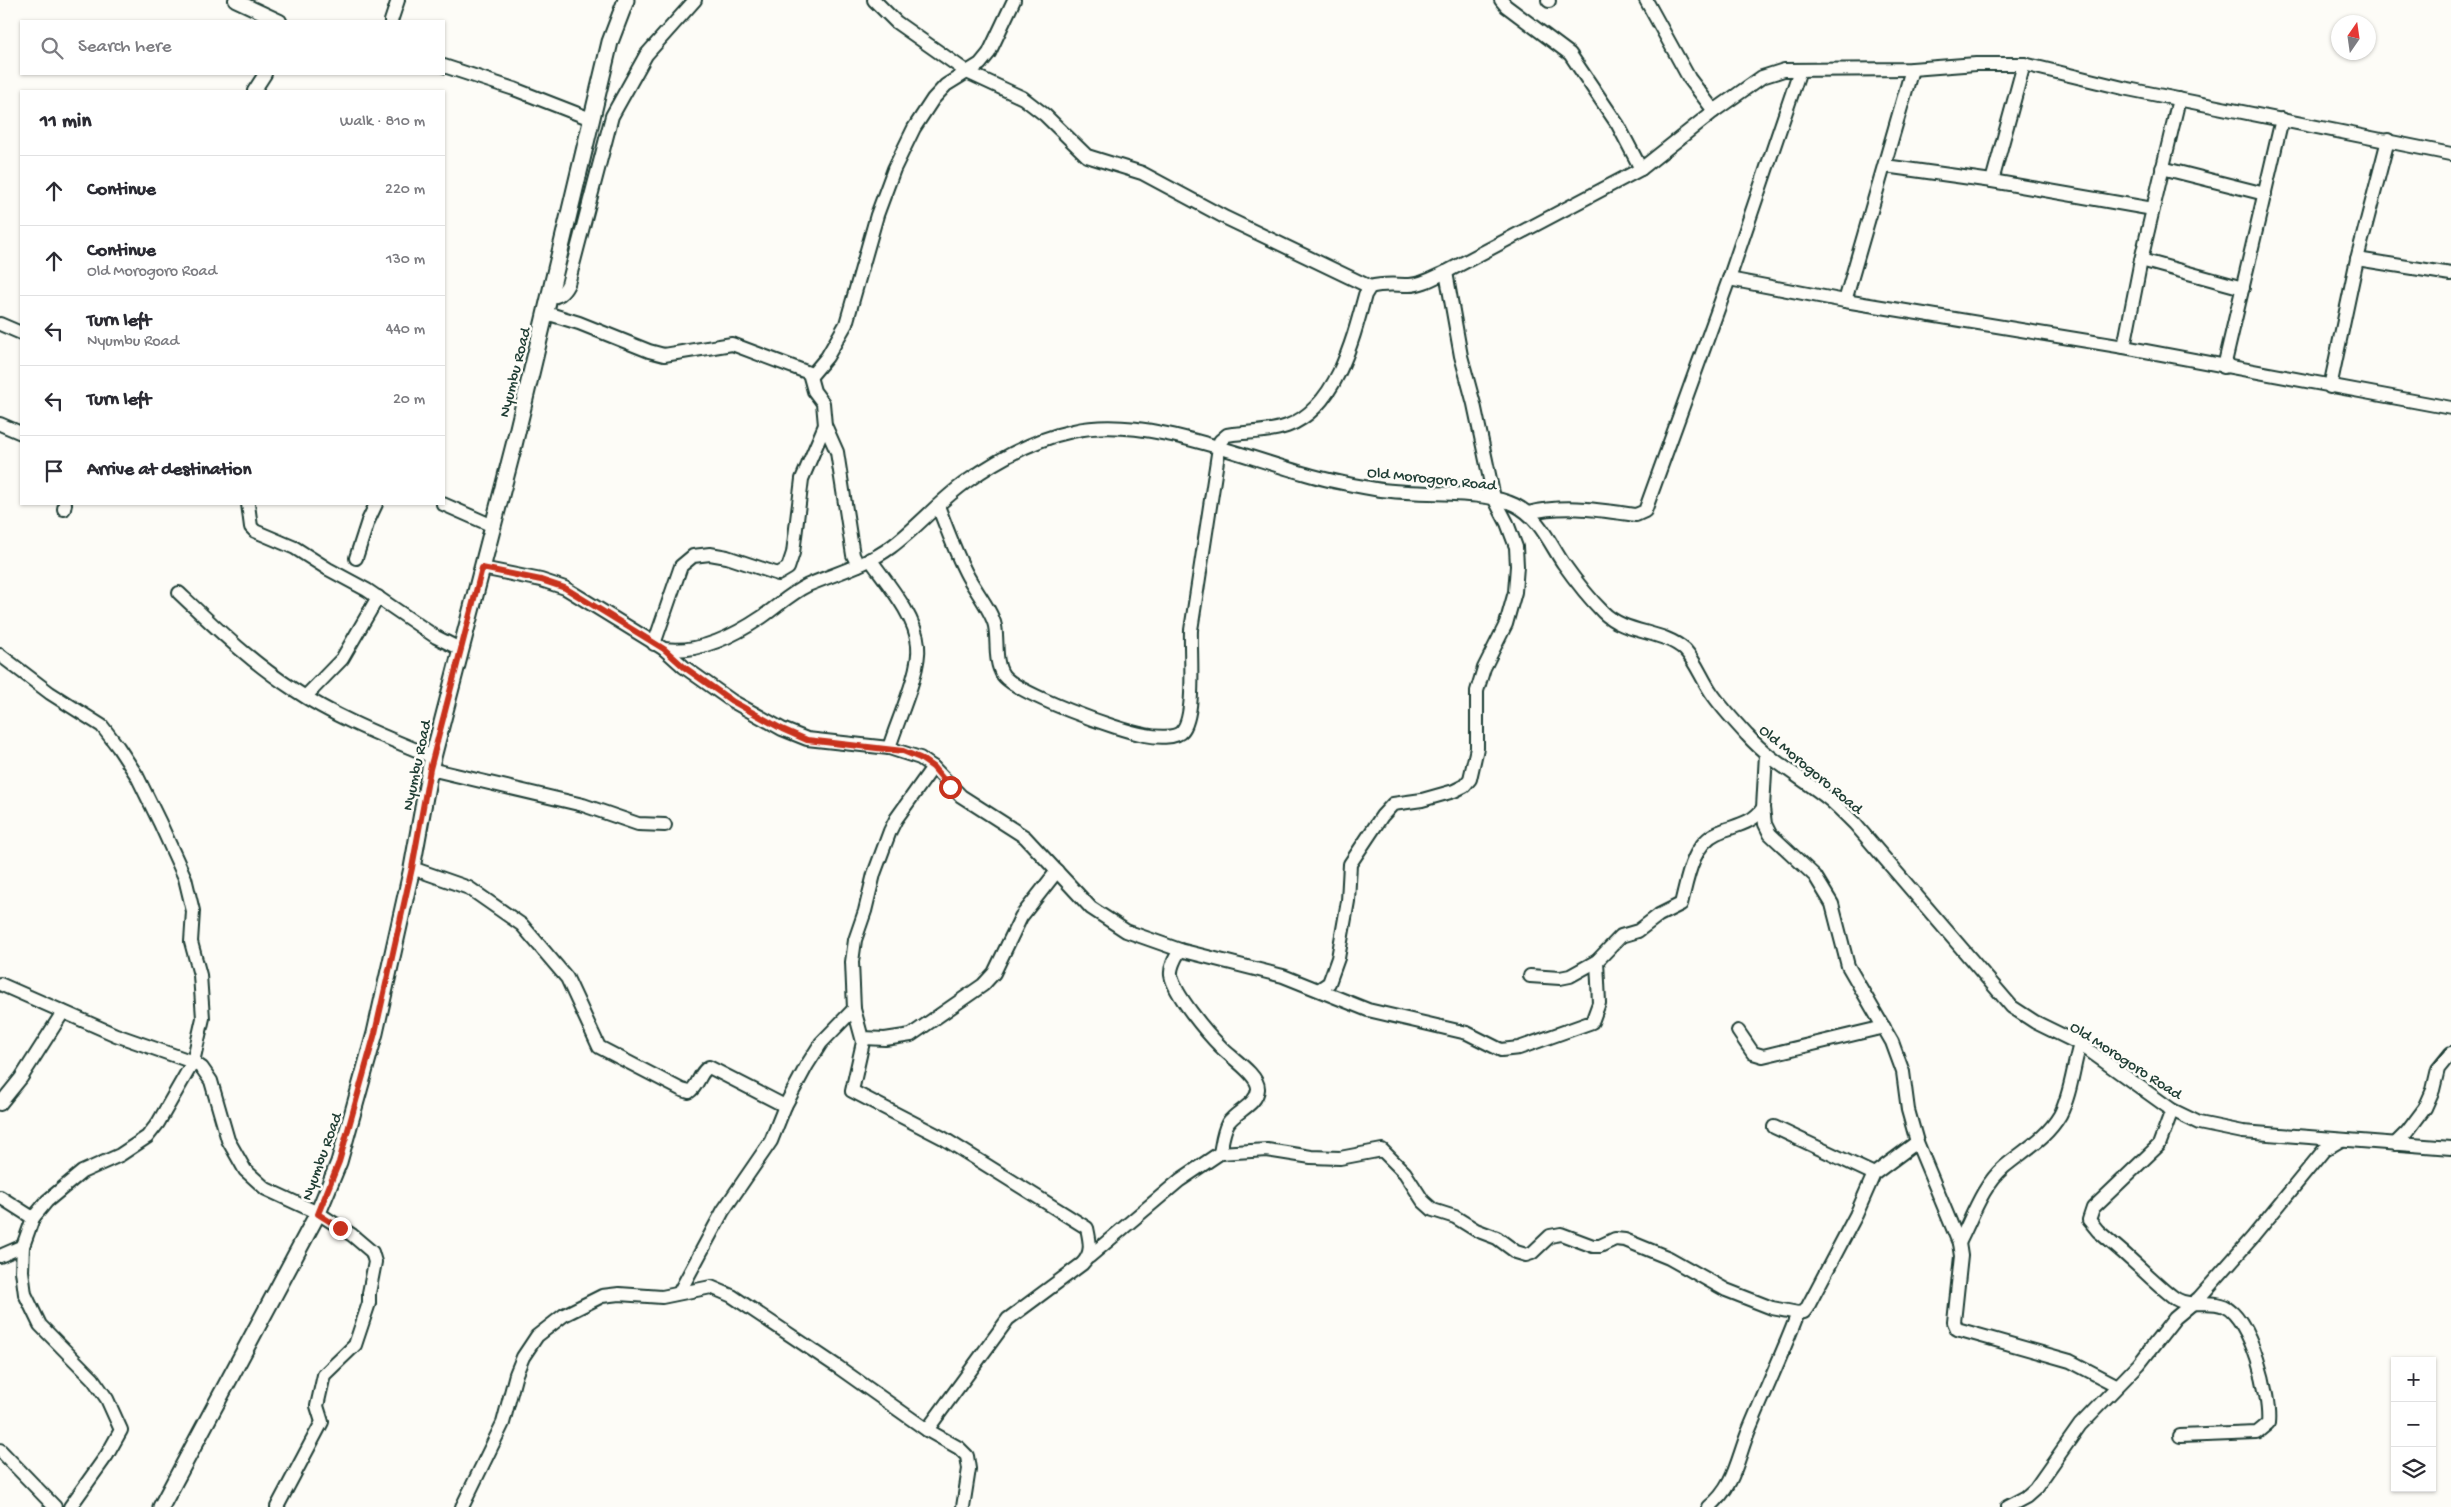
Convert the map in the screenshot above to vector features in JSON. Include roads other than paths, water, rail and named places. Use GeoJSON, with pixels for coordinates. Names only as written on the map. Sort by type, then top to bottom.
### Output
{"type":"FeatureCollection","features":[{"type":"Feature","properties":{"kind":"street"},"geometry":{"type":"LineString","coordinates":[[235,0],[278,20]]}},
{"type":"Feature","properties":{"kind":"street"},"geometry":{"type":"LineString","coordinates":[[391,20],[398,0]]}},
{"type":"Feature","properties":{"kind":"street","name":"Nyumbu Road"},"geometry":{"type":"LineString","coordinates":[[161,1507],[318,1214],[339,1162],[352,1121],[375,1033],[412,868],[431,763],[493,526],[610,42],[626,0]]}},
{"type":"Feature","properties":{"kind":"street"},"geometry":{"type":"LineString","coordinates":[[695,0],[646,54],[612,116],[568,284],[564,291],[547,306],[579,323],[656,353],[683,353],[732,344],[742,346],[811,376]]}},
{"type":"Feature","properties":{"kind":"street"},"geometry":{"type":"LineString","coordinates":[[874,0],[896,22],[967,72],[1022,98],[1045,115],[1087,156],[1142,173],[1226,218],[1370,287],[1384,283],[1410,285],[1422,283],[1446,272],[1640,169],[1714,111],[1762,77],[1784,70],[1912,69],[1976,64],[2024,64],[2179,99],[2451,154]]}},
{"type":"Feature","properties":{"kind":"street"},"geometry":{"type":"LineString","coordinates":[[858,565],[854,554],[837,452],[825,425],[823,403],[814,391],[811,376],[826,357],[846,324],[877,215],[894,169],[914,128],[933,99],[946,86],[980,64],[989,53],[1014,0]]}},
{"type":"Feature","properties":{"kind":"street"},"geometry":{"type":"LineString","coordinates":[[1501,0],[1506,6],[1570,54],[1618,125],[1640,169]]}},
{"type":"Feature","properties":{"kind":"street"},"geometry":{"type":"LineString","coordinates":[[1646,0],[1689,78],[1714,111]]}},
{"type":"Feature","properties":{"kind":"street"},"geometry":{"type":"LineString","coordinates":[[1992,181],[2024,64]]}},
{"type":"Feature","properties":{"kind":"street"},"geometry":{"type":"LineString","coordinates":[[445,66],[514,89],[591,119]]}},
{"type":"Feature","properties":{"kind":"street"},"geometry":{"type":"LineString","coordinates":[[1845,301],[1886,166],[1912,69]]}},
{"type":"Feature","properties":{"kind":"street"},"geometry":{"type":"LineString","coordinates":[[1528,513],[1549,508],[1574,508],[1636,515],[1645,512],[1729,279],[1800,70]]}},
{"type":"Feature","properties":{"kind":"street"},"geometry":{"type":"LineString","coordinates":[[255,90],[264,75]]}},
{"type":"Feature","properties":{"kind":"street"},"geometry":{"type":"LineString","coordinates":[[2124,347],[2152,210],[2179,99]]}},
{"type":"Feature","properties":{"kind":"street"},"geometry":{"type":"LineString","coordinates":[[2224,367],[2282,119]]}},
{"type":"Feature","properties":{"kind":"street"},"geometry":{"type":"LineString","coordinates":[[2330,387],[2357,259],[2388,140]]}},
{"type":"Feature","properties":{"kind":"street"},"geometry":{"type":"LineString","coordinates":[[1886,166],[1992,181],[2152,210]]}},
{"type":"Feature","properties":{"kind":"street"},"geometry":{"type":"LineString","coordinates":[[2162,168],[2265,194]]}},
{"type":"Feature","properties":{"kind":"street"},"geometry":{"type":"LineString","coordinates":[[2357,259],[2451,274]]}},
{"type":"Feature","properties":{"kind":"street"},"geometry":{"type":"LineString","coordinates":[[2141,260],[2242,288]]}},
{"type":"Feature","properties":{"kind":"street"},"geometry":{"type":"LineString","coordinates":[[1320,989],[1329,983],[1338,958],[1348,901],[1350,864],[1382,816],[1393,804],[1422,800],[1454,791],[1464,786],[1470,779],[1477,748],[1477,691],[1484,668],[1506,624],[1514,592],[1518,566],[1516,547],[1507,523],[1494,498],[1474,404],[1461,356],[1446,272]]}},
{"type":"Feature","properties":{"kind":"street"},"geometry":{"type":"LineString","coordinates":[[1729,279],[1845,301],[2124,347],[2330,387],[2451,408]]}},
{"type":"Feature","properties":{"kind":"street"},"geometry":{"type":"LineString","coordinates":[[938,506],[966,574],[995,624],[999,667],[1009,681],[1043,701],[1146,736],[1170,736],[1181,733],[1186,726],[1192,688],[1191,630],[1207,536],[1220,441],[1227,435],[1286,427],[1317,405],[1344,366],[1366,294],[1370,287]]}},
{"type":"Feature","properties":{"kind":"street"},"geometry":{"type":"LineString","coordinates":[[0,324],[20,333]]}},
{"type":"Feature","properties":{"kind":"street"},"geometry":{"type":"LineString","coordinates":[[0,424],[20,433]]}},
{"type":"Feature","properties":{"kind":"street"},"geometry":{"type":"LineString","coordinates":[[659,647],[681,566],[693,556],[710,554],[726,557],[778,574],[788,568],[793,553],[802,479],[825,425]]}},
{"type":"Feature","properties":{"kind":"street","name":"Old Morogoro Road"},"geometry":{"type":"LineString","coordinates":[[659,647],[679,651],[695,649],[715,642],[761,618],[792,594],[858,565],[890,548],[965,483],[1013,453],[1039,441],[1075,430],[1110,428],[1137,430],[1218,448],[1334,482],[1389,491],[1494,498],[1513,503],[1537,521],[1566,568],[1604,614],[1621,626],[1673,642],[1687,652],[1712,695],[1766,754],[1830,800],[1856,824],[2012,1007],[2035,1022],[2080,1044],[2172,1110],[2199,1123],[2215,1128],[2243,1132],[2451,1148]]}},
{"type":"Feature","properties":{"kind":"street"},"geometry":{"type":"LineString","coordinates":[[248,505],[251,527],[255,531],[295,548],[378,597],[421,628],[460,649]]}},
{"type":"Feature","properties":{"kind":"street"},"geometry":{"type":"LineString","coordinates":[[356,558],[376,505]]}},
{"type":"Feature","properties":{"kind":"street"},"geometry":{"type":"LineString","coordinates":[[445,505],[493,526]]}},
{"type":"Feature","properties":{"kind":"street"},"geometry":{"type":"LineString","coordinates":[[870,559],[900,602],[915,631],[918,646],[916,666],[889,748]]}},
{"type":"Feature","properties":{"kind":"street"},"geometry":{"type":"LineString","coordinates":[[482,568],[541,580],[565,588],[659,647],[732,701],[782,729],[807,740],[889,748],[920,758],[933,767],[961,796],[1025,837],[1081,898],[1098,913],[1126,931],[1180,950],[1261,969],[1320,989],[1348,1003],[1459,1031],[1493,1048],[1508,1051],[1592,1022],[1599,1003],[1597,961]]}},
{"type":"Feature","properties":{"kind":"street"},"geometry":{"type":"LineString","coordinates":[[179,593],[225,637],[292,689],[356,726],[431,763],[583,805],[638,824],[665,825]]}},
{"type":"Feature","properties":{"kind":"street"},"geometry":{"type":"LineString","coordinates":[[306,696],[342,659],[378,597]]}},
{"type":"Feature","properties":{"kind":"street"},"geometry":{"type":"LineString","coordinates":[[0,655],[50,693],[102,726],[137,776],[185,878],[193,912],[192,942],[200,975],[203,1018],[193,1062],[158,1123],[147,1137],[128,1150],[73,1178],[47,1200],[33,1218],[23,1246],[22,1271],[25,1294],[40,1326],[93,1379],[107,1399],[121,1430],[107,1455],[70,1507]]}},
{"type":"Feature","properties":{"kind":"street"},"geometry":{"type":"LineString","coordinates":[[1766,754],[1763,808],[1765,824],[1770,834],[1815,876],[1832,904],[1848,966],[1892,1042],[1903,1072],[1908,1110],[1917,1142],[1959,1244],[1961,1256],[1954,1322],[1957,1329],[2070,1361],[2116,1384]]}},
{"type":"Feature","properties":{"kind":"street"},"geometry":{"type":"LineString","coordinates":[[933,767],[896,820],[874,874],[865,911],[855,940],[852,962],[854,1009],[862,1038],[861,1058],[852,1087],[855,1094],[897,1112],[943,1138],[1109,1241]]}},
{"type":"Feature","properties":{"kind":"street"},"geometry":{"type":"LineString","coordinates":[[1530,976],[1560,978],[1570,976],[1597,961],[1621,936],[1638,931],[1659,915],[1681,904],[1693,859],[1706,841],[1715,834],[1744,825],[1756,818],[1763,808]]}},
{"type":"Feature","properties":{"kind":"street"},"geometry":{"type":"LineString","coordinates":[[412,868],[469,888],[522,925],[567,978],[599,1047],[682,1090],[689,1092],[694,1089],[704,1070],[709,1067],[785,1106]]}},
{"type":"Feature","properties":{"kind":"street"},"geometry":{"type":"LineString","coordinates":[[862,1038],[885,1039],[911,1035],[983,985],[994,973],[1021,917],[1056,871]]}},
{"type":"Feature","properties":{"kind":"street"},"geometry":{"type":"LineString","coordinates":[[1180,950],[1172,964],[1171,974],[1180,994],[1196,1018],[1220,1047],[1255,1079],[1258,1088],[1255,1098],[1228,1124],[1220,1153]]}},
{"type":"Feature","properties":{"kind":"street"},"geometry":{"type":"LineString","coordinates":[[0,984],[57,1007],[63,1012],[116,1035],[193,1062],[202,1068],[211,1081],[228,1140],[245,1170],[266,1189],[318,1214],[365,1244],[372,1252],[375,1262],[369,1293],[369,1304],[356,1340],[349,1353],[324,1375],[317,1406],[322,1422],[277,1507]]}},
{"type":"Feature","properties":{"kind":"street"},"geometry":{"type":"LineString","coordinates":[[679,1293],[723,1211],[771,1141],[785,1106],[806,1065],[821,1044],[854,1009]]}},
{"type":"Feature","properties":{"kind":"street"},"geometry":{"type":"LineString","coordinates":[[0,1104],[21,1078],[63,1012]]}},
{"type":"Feature","properties":{"kind":"street"},"geometry":{"type":"LineString","coordinates":[[1738,1031],[1753,1053],[1763,1056],[1884,1027]]}},
{"type":"Feature","properties":{"kind":"street"},"geometry":{"type":"LineString","coordinates":[[1959,1244],[1983,1196],[1996,1176],[2036,1144],[2052,1127],[2061,1113],[2080,1044]]}},
{"type":"Feature","properties":{"kind":"street"},"geometry":{"type":"LineString","coordinates":[[2396,1144],[2425,1108],[2433,1090],[2438,1069],[2451,1053]]}},
{"type":"Feature","properties":{"kind":"street"},"geometry":{"type":"LineString","coordinates":[[2172,1110],[2159,1144],[2093,1208],[2089,1220],[2091,1224],[2174,1298],[2191,1304],[2222,1305],[2232,1310],[2239,1319],[2250,1341],[2270,1409],[2268,1424],[2257,1433],[2180,1436]]}},
{"type":"Feature","properties":{"kind":"street"},"geometry":{"type":"LineString","coordinates":[[1774,1127],[1874,1174]]}},
{"type":"Feature","properties":{"kind":"street"},"geometry":{"type":"LineString","coordinates":[[2007,1507],[2026,1497],[2035,1489],[2080,1425],[2116,1384],[2138,1364],[2175,1318],[2199,1298],[2252,1238],[2324,1150],[2341,1140]]}},
{"type":"Feature","properties":{"kind":"street"},"geometry":{"type":"LineString","coordinates":[[1709,1507],[1719,1499],[1736,1472],[1749,1430],[1798,1313],[1807,1308],[1856,1215],[1874,1174],[1884,1164],[1917,1142]]}},
{"type":"Feature","properties":{"kind":"street"},"geometry":{"type":"LineString","coordinates":[[927,1430],[1008,1318],[1109,1241],[1180,1180],[1220,1153],[1267,1150],[1311,1157],[1340,1158],[1382,1150],[1405,1172],[1424,1201],[1433,1210],[1455,1217],[1476,1230],[1496,1238],[1516,1252],[1526,1255],[1555,1234],[1560,1234],[1593,1246],[1621,1239],[1669,1258],[1726,1290],[1772,1308],[1798,1313]]}},
{"type":"Feature","properties":{"kind":"street"},"geometry":{"type":"LineString","coordinates":[[0,1197],[33,1218]]}},
{"type":"Feature","properties":{"kind":"street"},"geometry":{"type":"LineString","coordinates":[[1087,1228],[1089,1257]]}},
{"type":"Feature","properties":{"kind":"street"},"geometry":{"type":"LineString","coordinates":[[0,1256],[23,1246]]}},
{"type":"Feature","properties":{"kind":"street"},"geometry":{"type":"LineString","coordinates":[[462,1507],[503,1423],[516,1374],[523,1357],[537,1336],[585,1303],[602,1296],[619,1294],[662,1297],[711,1287],[732,1296],[927,1430],[959,1448],[966,1456],[969,1469],[963,1507]]}},
{"type":"Feature","properties":{"kind":"street"},"geometry":{"type":"LineString","coordinates":[[0,1450],[55,1507]]}}]}
